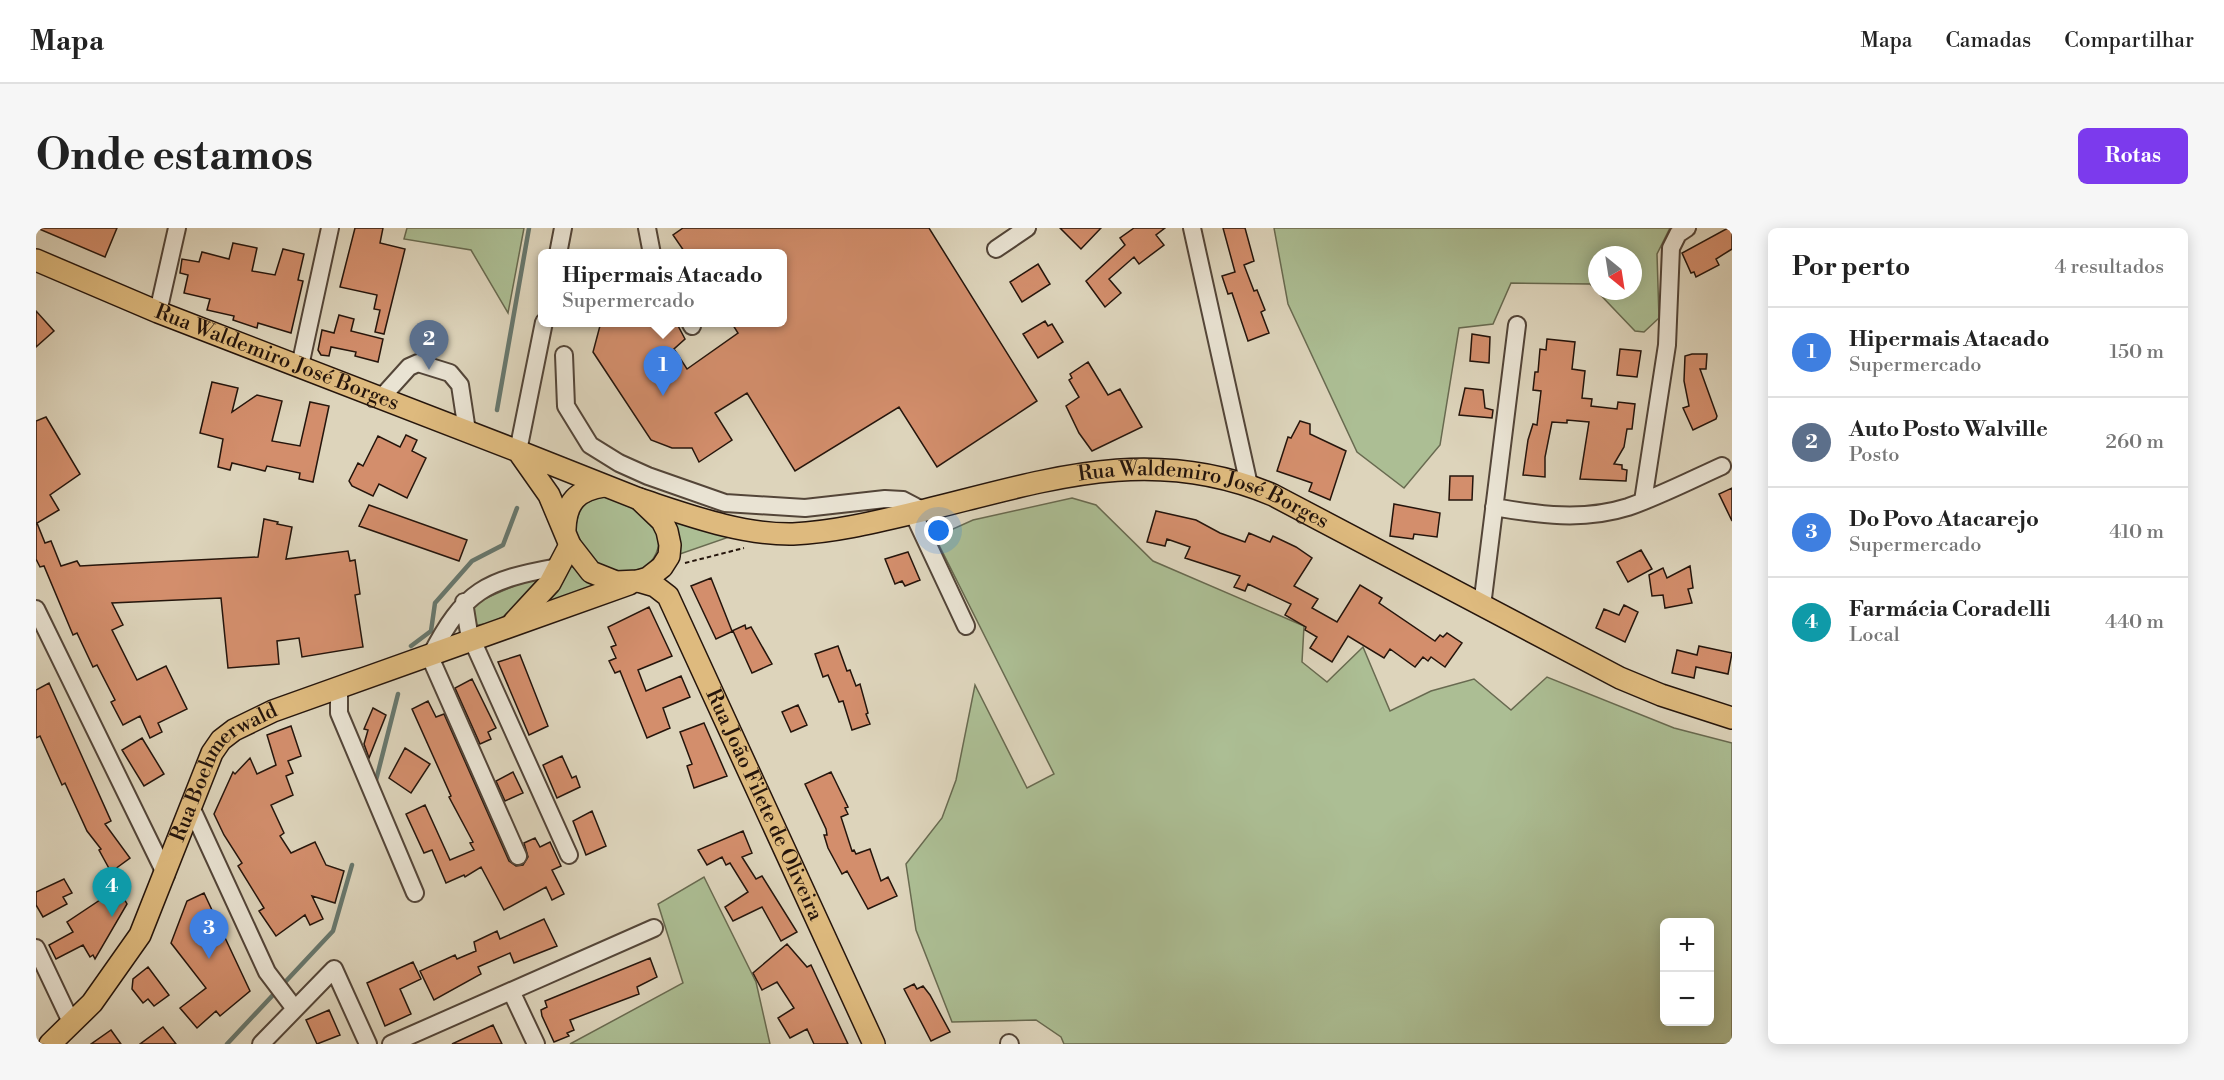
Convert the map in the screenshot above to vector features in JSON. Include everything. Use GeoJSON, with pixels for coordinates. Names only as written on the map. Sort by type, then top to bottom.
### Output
{"type":"FeatureCollection","features":[{"type":"Feature","properties":{"kind":"main road","name":"Rua Waldemiro José Borges"},"geometry":{"type":"LineString","coordinates":[[36,260],[158,312],[607,487]]}},
{"type":"Feature","properties":{"kind":"main road"},"geometry":{"type":"LineString","coordinates":[[518,451],[549,495],[567,539],[591,572],[616,582],[638,581],[648,578],[662,567],[669,556],[670,545],[662,521],[637,498],[607,487],[579,492],[571,501],[565,515],[567,539]]}},
{"type":"Feature","properties":{"kind":"main road","name":"Rua Waldemiro José Borges"},"geometry":{"type":"LineString","coordinates":[[637,498],[709,521],[780,533],[838,530],[1050,480],[1115,469],[1161,468],[1191,471],[1249,485],[1304,509],[1620,678],[1670,698],[1732,718]]}},
{"type":"Feature","properties":{"kind":"main road","name":"Rua Boehmerwald"},"geometry":{"type":"LineString","coordinates":[[507,628],[539,597],[558,567],[567,539]]}},
{"type":"Feature","properties":{"kind":"main road","name":"Rua Boehmerwald"},"geometry":{"type":"LineString","coordinates":[[50,1044],[72,1024],[106,986],[140,934],[166,874],[206,766],[221,740],[251,720],[638,581]]}},
{"type":"Feature","properties":{"kind":"main road","name":"Rua João Filete de Oliveira"},"geometry":{"type":"LineString","coordinates":[[638,581],[655,585],[668,596],[874,1044]]}},
{"type":"Feature","properties":{"kind":"street"},"geometry":{"type":"LineString","coordinates":[[158,312],[177,228]]}},
{"type":"Feature","properties":{"kind":"street"},"geometry":{"type":"LineString","coordinates":[[300,366],[330,228]]}},
{"type":"Feature","properties":{"kind":"street"},"geometry":{"type":"LineString","coordinates":[[559,249],[563,228]]}},
{"type":"Feature","properties":{"kind":"street"},"geometry":{"type":"LineString","coordinates":[[647,228],[651,249]]}},
{"type":"Feature","properties":{"kind":"street"},"geometry":{"type":"LineString","coordinates":[[996,249],[1027,228]]}},
{"type":"Feature","properties":{"kind":"street"},"geometry":{"type":"LineString","coordinates":[[1191,228],[1249,485]]}},
{"type":"Feature","properties":{"kind":"street"},"geometry":{"type":"LineString","coordinates":[[1643,501],[1667,345],[1671,248],[1678,234],[1687,228]]}},
{"type":"Feature","properties":{"kind":"street"},"geometry":{"type":"LineString","coordinates":[[1482,606],[1517,325]]}},
{"type":"Feature","properties":{"kind":"street"},"geometry":{"type":"LineString","coordinates":[[518,451],[543,327]]}},
{"type":"Feature","properties":{"kind":"street"},"geometry":{"type":"LineString","coordinates":[[564,355],[566,406],[590,446],[619,464],[725,503],[805,508],[885,499],[903,500],[918,512],[966,627]]}},
{"type":"Feature","properties":{"kind":"street"},"geometry":{"type":"LineString","coordinates":[[381,398],[409,367],[418,363],[450,374],[459,385],[467,431]]}},
{"type":"Feature","properties":{"kind":"street"},"geometry":{"type":"LineString","coordinates":[[607,487],[619,464]]}},
{"type":"Feature","properties":{"kind":"street"},"geometry":{"type":"LineString","coordinates":[[1494,507],[1535,514],[1584,515],[1606,512],[1643,501],[1722,466]]}},
{"type":"Feature","properties":{"kind":"street"},"geometry":{"type":"LineString","coordinates":[[637,498],[648,476]]}},
{"type":"Feature","properties":{"kind":"street"},"geometry":{"type":"LineString","coordinates":[[518,856],[430,657],[442,632],[464,602],[486,588],[511,578],[558,567]]}},
{"type":"Feature","properties":{"kind":"street"},"geometry":{"type":"LineString","coordinates":[[464,602],[466,624],[473,641],[569,855]]}},
{"type":"Feature","properties":{"kind":"street"},"geometry":{"type":"LineString","coordinates":[[36,609],[166,874]]}},
{"type":"Feature","properties":{"kind":"street"},"geometry":{"type":"LineString","coordinates":[[339,688],[339,713],[415,893]]}},
{"type":"Feature","properties":{"kind":"street"},"geometry":{"type":"LineString","coordinates":[[318,695],[339,713]]}},
{"type":"Feature","properties":{"kind":"street"},"geometry":{"type":"LineString","coordinates":[[191,807],[267,972],[292,1004]]}},
{"type":"Feature","properties":{"kind":"street"},"geometry":{"type":"LineString","coordinates":[[391,1044],[654,928]]}},
{"type":"Feature","properties":{"kind":"street"},"geometry":{"type":"LineString","coordinates":[[36,948],[72,1024]]}},
{"type":"Feature","properties":{"kind":"street"},"geometry":{"type":"LineString","coordinates":[[261,1044],[292,1004],[334,969],[368,1044]]}},
{"type":"Feature","properties":{"kind":"street"},"geometry":{"type":"LineString","coordinates":[[511,991],[536,1044]]}},
{"type":"Feature","properties":{"kind":"path"},"geometry":{"type":"LineString","coordinates":[[662,567],[744,548]]}},
{"type":"Feature","properties":{"kind":"green space"},"geometry":{"type":"Polygon","coordinates":[[[407,228],[524,228],[508,313],[471,250],[404,239],[407,228]]]}},
{"type":"Feature","properties":{"kind":"green space"},"geometry":{"type":"Polygon","coordinates":[[[1274,228],[1670,228],[1657,254],[1659,318],[1644,332],[1635,331],[1605,300],[1642,300],[1642,246],[1588,246],[1588,284],[1511,283],[1493,324],[1459,328],[1440,445],[1404,488],[1357,452],[1288,304],[1274,228]]]}},
{"type":"Feature","properties":{"kind":"green space"},"geometry":{"type":"Polygon","coordinates":[[[612,495],[646,518],[654,527],[658,537],[658,548],[652,560],[640,573],[603,571],[575,539],[577,520],[582,508],[593,499],[612,495]]]}},
{"type":"Feature","properties":{"kind":"green space"},"geometry":{"type":"Polygon","coordinates":[[[1072,498],[1096,505],[1153,561],[1304,626],[1302,662],[1327,682],[1363,647],[1390,711],[1431,691],[1474,679],[1511,710],[1547,677],[1674,728],[1732,743],[1732,1044],[1064,1044],[1061,1037],[1036,1020],[952,1022],[916,930],[906,864],[942,818],[956,780],[975,685],[1027,788],[1054,774],[935,537],[973,520],[1072,498]]]}},
{"type":"Feature","properties":{"kind":"green space"},"geometry":{"type":"Polygon","coordinates":[[[671,520],[735,535],[677,555],[671,520]]]}},
{"type":"Feature","properties":{"kind":"green space"},"geometry":{"type":"Polygon","coordinates":[[[569,565],[607,587],[532,610],[569,565]]]}},
{"type":"Feature","properties":{"kind":"green space"},"geometry":{"type":"Polygon","coordinates":[[[542,574],[516,608],[498,620],[488,623],[478,625],[472,621],[472,608],[477,602],[542,574]]]}},
{"type":"Feature","properties":{"kind":"green space"},"geometry":{"type":"Polygon","coordinates":[[[704,877],[756,982],[770,1044],[570,1044],[683,983],[658,904],[704,877]]]}},
{"type":"Feature","properties":{"kind":"building"},"geometry":{"type":"Polygon","coordinates":[[[37,228],[117,228],[105,257],[37,228]]]}},
{"type":"Feature","properties":{"kind":"building"},"geometry":{"type":"Polygon","coordinates":[[[355,228],[383,228],[380,243],[405,249],[384,334],[375,332],[380,310],[374,309],[377,295],[340,287],[355,228]]]}},
{"type":"Feature","properties":{"kind":"building"},"geometry":{"type":"Polygon","coordinates":[[[683,228],[929,228],[1037,401],[937,467],[899,407],[795,471],[747,393],[715,413],[732,440],[699,462],[692,448],[672,448],[651,440],[593,352],[600,327],[679,327],[685,339],[674,349],[687,369],[738,333],[734,327],[787,327],[787,249],[683,249],[673,235],[683,228]]]}},
{"type":"Feature","properties":{"kind":"building"},"geometry":{"type":"Polygon","coordinates":[[[1060,228],[1101,228],[1081,249],[1060,228]]]}},
{"type":"Feature","properties":{"kind":"building"},"geometry":{"type":"Polygon","coordinates":[[[1134,228],[1165,228],[1156,235],[1164,245],[1139,264],[1134,257],[1109,279],[1121,293],[1105,307],[1086,281],[1125,245],[1120,238],[1134,228]]]}},
{"type":"Feature","properties":{"kind":"building"},"geometry":{"type":"Polygon","coordinates":[[[1223,228],[1245,228],[1254,261],[1244,265],[1254,291],[1257,290],[1265,310],[1261,312],[1269,333],[1248,341],[1232,293],[1228,294],[1222,276],[1235,272],[1223,228]]]}},
{"type":"Feature","properties":{"kind":"building"},"geometry":{"type":"Polygon","coordinates":[[[1732,228],[1732,249],[1716,259],[1719,265],[1696,277],[1694,272],[1691,273],[1682,253],[1732,228]]]}},
{"type":"Feature","properties":{"kind":"building"},"geometry":{"type":"Polygon","coordinates":[[[233,243],[257,248],[252,271],[275,275],[283,249],[304,254],[298,280],[303,281],[291,333],[258,323],[257,328],[233,320],[234,316],[207,310],[210,299],[184,293],[188,275],[180,273],[182,259],[199,262],[202,252],[229,259],[233,243]]]}},
{"type":"Feature","properties":{"kind":"building"},"geometry":{"type":"Polygon","coordinates":[[[1038,264],[1050,284],[1022,302],[1010,282],[1038,264]]]}},
{"type":"Feature","properties":{"kind":"building"},"geometry":{"type":"Polygon","coordinates":[[[36,311],[54,331],[36,347],[36,311]]]}},
{"type":"Feature","properties":{"kind":"building"},"geometry":{"type":"Polygon","coordinates":[[[339,315],[354,319],[351,331],[383,339],[378,362],[355,356],[356,352],[331,347],[329,356],[321,355],[318,350],[322,330],[334,333],[339,315]]]}},
{"type":"Feature","properties":{"kind":"building"},"geometry":{"type":"Polygon","coordinates":[[[1045,321],[1048,326],[1052,324],[1063,342],[1038,358],[1023,334],[1045,321]]]}},
{"type":"Feature","properties":{"kind":"building"},"geometry":{"type":"Polygon","coordinates":[[[1472,334],[1490,337],[1489,363],[1470,361],[1472,334]]]}},
{"type":"Feature","properties":{"kind":"building"},"geometry":{"type":"Polygon","coordinates":[[[1547,339],[1575,342],[1572,369],[1585,371],[1582,398],[1592,399],[1591,406],[1617,409],[1618,402],[1635,404],[1632,429],[1627,429],[1624,447],[1614,464],[1622,465],[1622,469],[1627,470],[1626,481],[1580,479],[1589,422],[1567,420],[1567,423],[1552,422],[1545,457],[1545,477],[1523,475],[1528,440],[1533,424],[1537,425],[1541,391],[1533,390],[1535,372],[1538,372],[1540,349],[1546,350],[1547,339]]]}},
{"type":"Feature","properties":{"kind":"building"},"geometry":{"type":"Polygon","coordinates":[[[1620,349],[1641,351],[1637,377],[1617,375],[1620,349]]]}},
{"type":"Feature","properties":{"kind":"building"},"geometry":{"type":"Polygon","coordinates":[[[1707,354],[1706,369],[1700,369],[1717,416],[1716,419],[1693,430],[1683,408],[1689,406],[1684,381],[1685,356],[1707,354]]]}},
{"type":"Feature","properties":{"kind":"building"},"geometry":{"type":"Polygon","coordinates":[[[1088,362],[1108,395],[1120,389],[1142,427],[1092,451],[1079,433],[1066,406],[1079,397],[1069,380],[1072,378],[1070,374],[1088,362]]]}},
{"type":"Feature","properties":{"kind":"building"},"geometry":{"type":"Polygon","coordinates":[[[212,382],[238,388],[232,412],[257,395],[282,401],[272,441],[300,446],[310,402],[329,406],[313,482],[299,479],[300,473],[267,466],[265,471],[232,463],[230,470],[218,467],[223,439],[200,433],[212,382]]]}},
{"type":"Feature","properties":{"kind":"building"},"geometry":{"type":"Polygon","coordinates":[[[1465,388],[1483,390],[1485,408],[1493,410],[1492,418],[1459,415],[1465,388]]]}},
{"type":"Feature","properties":{"kind":"building"},"geometry":{"type":"Polygon","coordinates":[[[46,417],[80,474],[50,495],[59,510],[37,523],[45,543],[51,541],[61,566],[77,561],[80,566],[258,557],[264,519],[278,522],[277,524],[292,527],[286,559],[348,551],[350,561],[355,560],[360,594],[355,595],[363,647],[302,657],[299,638],[277,641],[279,664],[228,668],[221,598],[112,603],[123,625],[112,630],[137,680],[166,666],[187,709],[158,723],[162,732],[150,738],[140,716],[123,725],[111,702],[115,700],[97,665],[93,667],[77,633],[73,635],[44,566],[40,567],[36,559],[36,421],[46,417]]]}},
{"type":"Feature","properties":{"kind":"building"},"geometry":{"type":"Polygon","coordinates":[[[1300,421],[1310,424],[1310,434],[1346,451],[1330,500],[1309,491],[1312,483],[1277,471],[1288,437],[1291,438],[1300,421]]]}},
{"type":"Feature","properties":{"kind":"building"},"geometry":{"type":"Polygon","coordinates":[[[406,435],[417,440],[412,451],[426,458],[407,498],[379,484],[373,496],[352,486],[349,481],[358,463],[363,466],[378,436],[400,447],[406,435]]]}},
{"type":"Feature","properties":{"kind":"building"},"geometry":{"type":"Polygon","coordinates":[[[1450,476],[1473,476],[1472,500],[1449,500],[1450,476]]]}},
{"type":"Feature","properties":{"kind":"building"},"geometry":{"type":"Polygon","coordinates":[[[1732,488],[1732,521],[1719,494],[1732,488]]]}},
{"type":"Feature","properties":{"kind":"building"},"geometry":{"type":"Polygon","coordinates":[[[1394,504],[1440,513],[1437,537],[1414,534],[1413,539],[1390,536],[1394,504]]]}},
{"type":"Feature","properties":{"kind":"building"},"geometry":{"type":"Polygon","coordinates":[[[369,505],[467,540],[459,561],[359,526],[369,505]]]}},
{"type":"Feature","properties":{"kind":"building"},"geometry":{"type":"Polygon","coordinates":[[[1156,511],[1196,520],[1220,533],[1245,542],[1249,533],[1270,542],[1273,536],[1296,547],[1312,558],[1294,586],[1318,599],[1312,608],[1337,622],[1360,585],[1382,598],[1379,603],[1435,641],[1440,635],[1443,637],[1447,633],[1462,643],[1445,667],[1431,657],[1428,661],[1423,657],[1415,667],[1390,649],[1384,658],[1348,636],[1332,662],[1310,648],[1317,637],[1305,630],[1306,627],[1285,615],[1291,604],[1248,584],[1245,591],[1234,587],[1240,576],[1185,558],[1190,547],[1167,539],[1165,546],[1147,542],[1156,511]]]}},
{"type":"Feature","properties":{"kind":"building"},"geometry":{"type":"Polygon","coordinates":[[[1641,550],[1652,569],[1628,582],[1617,562],[1641,550]]]}},
{"type":"Feature","properties":{"kind":"building"},"geometry":{"type":"Polygon","coordinates":[[[908,552],[920,580],[905,586],[902,581],[895,584],[885,559],[908,552]]]}},
{"type":"Feature","properties":{"kind":"building"},"geometry":{"type":"Polygon","coordinates":[[[1690,566],[1693,588],[1688,589],[1692,603],[1665,608],[1663,595],[1652,596],[1649,575],[1663,568],[1667,578],[1690,566]]]}},
{"type":"Feature","properties":{"kind":"building"},"geometry":{"type":"Polygon","coordinates":[[[711,578],[732,631],[745,625],[746,629],[751,627],[772,664],[752,673],[733,631],[716,639],[691,586],[711,578]]]}},
{"type":"Feature","properties":{"kind":"building"},"geometry":{"type":"Polygon","coordinates":[[[1624,605],[1638,612],[1625,642],[1596,628],[1604,609],[1619,615],[1624,605]]]}},
{"type":"Feature","properties":{"kind":"building"},"geometry":{"type":"Polygon","coordinates":[[[649,607],[672,656],[638,670],[646,691],[681,676],[690,697],[663,708],[670,728],[647,738],[620,671],[615,673],[609,661],[616,658],[611,647],[616,645],[608,627],[649,607]]]}},
{"type":"Feature","properties":{"kind":"building"},"geometry":{"type":"Polygon","coordinates":[[[838,646],[847,671],[850,670],[856,686],[860,684],[870,724],[852,730],[843,701],[839,702],[828,675],[823,677],[815,654],[838,646]]]}},
{"type":"Feature","properties":{"kind":"building"},"geometry":{"type":"Polygon","coordinates":[[[1699,646],[1732,653],[1728,674],[1696,667],[1694,678],[1672,673],[1677,650],[1697,655],[1699,646]]]}},
{"type":"Feature","properties":{"kind":"building"},"geometry":{"type":"Polygon","coordinates":[[[520,655],[548,726],[529,735],[498,662],[520,655]]]}},
{"type":"Feature","properties":{"kind":"building"},"geometry":{"type":"Polygon","coordinates":[[[472,679],[496,728],[488,732],[491,739],[480,744],[455,688],[472,679]]]}},
{"type":"Feature","properties":{"kind":"building"},"geometry":{"type":"Polygon","coordinates":[[[49,683],[111,821],[105,824],[130,858],[111,872],[99,850],[101,849],[87,831],[65,783],[62,785],[40,736],[36,738],[36,690],[49,683]]]}},
{"type":"Feature","properties":{"kind":"building"},"geometry":{"type":"Polygon","coordinates":[[[428,701],[436,717],[444,714],[509,861],[516,866],[523,865],[528,857],[524,843],[535,838],[540,847],[550,842],[561,866],[552,870],[564,894],[552,900],[546,887],[504,910],[481,867],[465,877],[464,875],[446,883],[432,850],[424,853],[406,814],[425,805],[450,860],[474,850],[470,843],[473,842],[449,797],[451,796],[412,709],[428,701]]]}},
{"type":"Feature","properties":{"kind":"building"},"geometry":{"type":"Polygon","coordinates":[[[798,705],[807,725],[791,732],[782,712],[798,705]]]}},
{"type":"Feature","properties":{"kind":"building"},"geometry":{"type":"Polygon","coordinates":[[[373,708],[386,715],[369,758],[364,744],[368,730],[364,729],[373,708]]]}},
{"type":"Feature","properties":{"kind":"building"},"geometry":{"type":"Polygon","coordinates":[[[704,723],[727,776],[694,788],[687,766],[692,764],[680,732],[704,723]]]}},
{"type":"Feature","properties":{"kind":"building"},"geometry":{"type":"Polygon","coordinates":[[[291,726],[301,756],[288,761],[293,773],[286,776],[293,795],[271,805],[284,833],[280,836],[291,853],[315,842],[326,865],[344,871],[335,903],[312,896],[323,919],[310,925],[305,915],[276,936],[259,911],[264,908],[238,866],[242,863],[214,814],[233,772],[235,774],[250,758],[257,774],[276,765],[267,735],[291,726]]]}},
{"type":"Feature","properties":{"kind":"building"},"geometry":{"type":"Polygon","coordinates":[[[142,738],[164,774],[144,786],[122,750],[142,738]]]}},
{"type":"Feature","properties":{"kind":"building"},"geometry":{"type":"Polygon","coordinates":[[[405,748],[430,764],[411,793],[389,778],[405,748]]]}},
{"type":"Feature","properties":{"kind":"building"},"geometry":{"type":"Polygon","coordinates":[[[562,756],[572,778],[576,776],[580,787],[557,798],[543,765],[562,756]]]}},
{"type":"Feature","properties":{"kind":"building"},"geometry":{"type":"Polygon","coordinates":[[[513,772],[523,793],[505,801],[496,781],[513,772]]]}},
{"type":"Feature","properties":{"kind":"building"},"geometry":{"type":"Polygon","coordinates":[[[831,772],[848,807],[845,808],[848,814],[841,817],[852,851],[854,850],[856,854],[870,849],[881,881],[888,877],[897,896],[868,909],[847,871],[842,874],[828,848],[824,835],[827,835],[826,829],[805,784],[831,772]]]}},
{"type":"Feature","properties":{"kind":"building"},"geometry":{"type":"Polygon","coordinates":[[[592,811],[606,846],[586,855],[573,821],[592,811]]]}},
{"type":"Feature","properties":{"kind":"building"},"geometry":{"type":"Polygon","coordinates":[[[743,831],[752,853],[742,857],[756,879],[762,876],[797,932],[781,941],[762,907],[733,921],[725,907],[748,892],[730,863],[726,865],[722,857],[707,865],[698,850],[743,831]]]}},
{"type":"Feature","properties":{"kind":"building"},"geometry":{"type":"Polygon","coordinates":[[[64,879],[72,893],[63,897],[67,904],[43,917],[36,905],[36,892],[64,879]]]}},
{"type":"Feature","properties":{"kind":"building"},"geometry":{"type":"Polygon","coordinates":[[[118,888],[127,904],[95,959],[93,955],[90,957],[83,945],[56,959],[49,945],[73,932],[67,922],[118,888]]]}},
{"type":"Feature","properties":{"kind":"building"},"geometry":{"type":"Polygon","coordinates":[[[204,893],[250,991],[220,1016],[216,1011],[197,1028],[180,1008],[206,988],[171,943],[187,901],[204,893]]]}},
{"type":"Feature","properties":{"kind":"building"},"geometry":{"type":"Polygon","coordinates":[[[544,919],[557,946],[514,963],[510,953],[478,967],[481,974],[434,1000],[420,971],[455,955],[457,959],[476,951],[474,942],[497,931],[500,939],[544,919]]]}},
{"type":"Feature","properties":{"kind":"building"},"geometry":{"type":"Polygon","coordinates":[[[787,944],[807,967],[811,965],[848,1044],[814,1044],[807,1029],[790,1038],[778,1018],[794,1008],[777,982],[762,990],[753,973],[787,944]]]}},
{"type":"Feature","properties":{"kind":"building"},"geometry":{"type":"Polygon","coordinates":[[[650,958],[657,977],[637,987],[639,994],[570,1020],[574,1030],[567,1033],[569,1036],[554,1042],[542,1016],[541,1010],[547,1007],[545,1001],[650,958]]]}},
{"type":"Feature","properties":{"kind":"building"},"geometry":{"type":"Polygon","coordinates":[[[413,962],[421,979],[400,989],[411,1014],[385,1026],[367,983],[413,962]]]}},
{"type":"Feature","properties":{"kind":"building"},"geometry":{"type":"Polygon","coordinates":[[[148,967],[169,995],[154,1006],[148,999],[143,1003],[132,989],[133,979],[148,967]]]}},
{"type":"Feature","properties":{"kind":"building"},"geometry":{"type":"Polygon","coordinates":[[[914,984],[917,989],[923,986],[930,995],[950,1032],[931,1041],[904,989],[914,984]]]}},
{"type":"Feature","properties":{"kind":"building"},"geometry":{"type":"Polygon","coordinates":[[[329,1010],[340,1035],[317,1044],[306,1020],[329,1010]]]}},
{"type":"Feature","properties":{"kind":"building"},"geometry":{"type":"Polygon","coordinates":[[[493,1025],[502,1044],[452,1044],[493,1025]]]}},
{"type":"Feature","properties":{"kind":"building"},"geometry":{"type":"Polygon","coordinates":[[[163,1027],[176,1044],[140,1044],[163,1027]]]}},
{"type":"Feature","properties":{"kind":"building"},"geometry":{"type":"Polygon","coordinates":[[[111,1030],[121,1044],[91,1044],[111,1030]]]}},
{"type":"Feature","properties":{"kind":"waterway"},"geometry":{"type":"LineString","coordinates":[[497,410],[529,228]]}},
{"type":"Feature","properties":{"kind":"waterway"},"geometry":{"type":"LineString","coordinates":[[411,646],[431,631],[435,603],[472,561],[503,545],[517,508]]}},
{"type":"Feature","properties":{"kind":"waterway"},"geometry":{"type":"LineString","coordinates":[[375,784],[398,694]]}},
{"type":"Feature","properties":{"kind":"waterway"},"geometry":{"type":"LineString","coordinates":[[227,1044],[333,931],[352,865]]}},
{"type":"Feature","properties":{"kind":"place","name":"Auto Posto Walville"},"geometry":{"type":"Point","coordinates":[429,370]}},
{"type":"Feature","properties":{"kind":"place","name":"Hipermais Atacado"},"geometry":{"type":"Point","coordinates":[663,396]}},
{"type":"Feature","properties":{"kind":"place","name":"Farmácia Coradelli"},"geometry":{"type":"Point","coordinates":[112,917]}},
{"type":"Feature","properties":{"kind":"place","name":"Do Povo Atacarejo"},"geometry":{"type":"Point","coordinates":[209,959]}}]}
